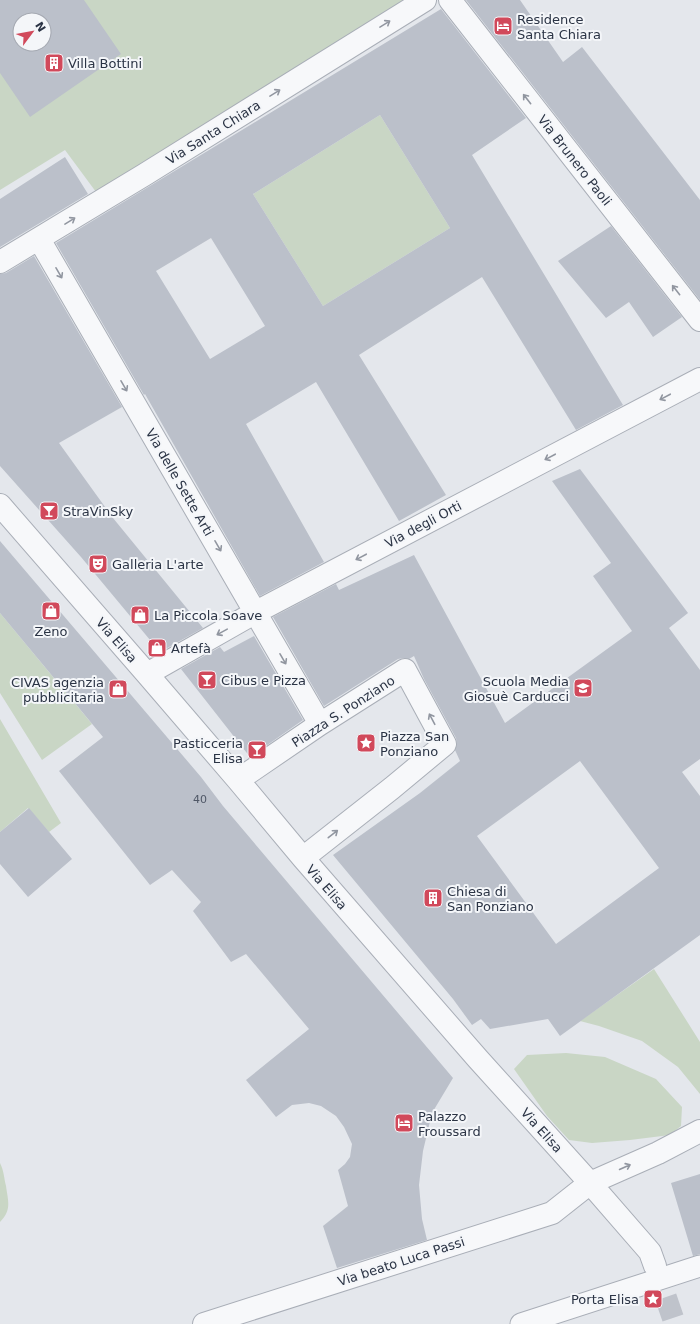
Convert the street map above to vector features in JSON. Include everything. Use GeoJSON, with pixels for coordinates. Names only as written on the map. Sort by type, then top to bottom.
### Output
{"type":"FeatureCollection","features":[{"type":"Feature","properties":{"kind":"street","name":"Via Santa Chiara"},"geometry":{"type":"LineString","coordinates":[[0,262],[39,240],[425,0]]}},
{"type":"Feature","properties":{"kind":"street","name":"Via Brunero Paoli"},"geometry":{"type":"LineString","coordinates":[[450,0],[700,320]]}},
{"type":"Feature","properties":{"kind":"street","name":"Via delle Sette Arti"},"geometry":{"type":"LineString","coordinates":[[39,240],[320,724]]}},
{"type":"Feature","properties":{"kind":"street","name":"Via degli Orti"},"geometry":{"type":"LineString","coordinates":[[147,674],[256,612],[700,379]]}},
{"type":"Feature","properties":{"kind":"street","name":"Via Elisa"},"geometry":{"type":"LineString","coordinates":[[0,505],[238,780],[302,858],[650,1252],[654,1266]]}},
{"type":"Feature","properties":{"kind":"street","name":"Piazza S. Ponziano"},"geometry":{"type":"LineString","coordinates":[[238,780],[320,724],[405,670],[445,744],[392,788],[302,858]]}},
{"type":"Feature","properties":{"kind":"street","name":"Via beato Luca Passi"},"geometry":{"type":"LineString","coordinates":[[204,1324],[552,1212],[590,1183],[658,1153],[700,1131]]}},
{"type":"Feature","properties":{"kind":"street"},"geometry":{"type":"LineString","coordinates":[[520,1324],[700,1266]]}},
{"type":"Feature","properties":{"kind":"green space","name":"Villa Bottini"},"geometry":{"type":"Polygon","coordinates":[[[0,0],[410,0],[99,196],[65,150],[0,190],[0,0]]]}},
{"type":"Feature","properties":{"kind":"green space"},"geometry":{"type":"Polygon","coordinates":[[[380,115],[450,228],[323,306],[253,194],[380,115]]]}},
{"type":"Feature","properties":{"kind":"green space"},"geometry":{"type":"Polygon","coordinates":[[[0,613],[92,724],[42,760],[0,693],[0,613]]]}},
{"type":"Feature","properties":{"kind":"green space"},"geometry":{"type":"Polygon","coordinates":[[[0,719],[61,823],[49,832],[28,808],[0,832],[0,719]]]}},
{"type":"Feature","properties":{"kind":"green space"},"geometry":{"type":"Polygon","coordinates":[[[654,969],[700,1042],[700,1094],[678,1067],[642,1041],[580,1021],[654,969]]]}},
{"type":"Feature","properties":{"kind":"green space"},"geometry":{"type":"Polygon","coordinates":[[[566,1053],[605,1057],[656,1079],[682,1107],[681,1126],[670,1135],[630,1140],[592,1143],[569,1140],[547,1116],[514,1069],[527,1055],[566,1053]]]}},
{"type":"Feature","properties":{"kind":"green space"},"geometry":{"type":"Polygon","coordinates":[[[0,1163],[4,1174],[8,1196],[8,1209],[4,1218],[0,1222],[0,1163]]]}},
{"type":"Feature","properties":{"kind":"building","name":"Villa Bottini"},"geometry":{"type":"Polygon","coordinates":[[[0,0],[84,0],[121,54],[30,117],[0,73],[0,0]]]}},
{"type":"Feature","properties":{"kind":"building"},"geometry":{"type":"Polygon","coordinates":[[[466,0],[520,0],[563,62],[582,47],[700,200],[700,300],[466,0]]]}},
{"type":"Feature","properties":{"kind":"building"},"geometry":{"type":"Polygon","coordinates":[[[441,9],[526,118],[472,155],[623,405],[576,430],[482,277],[359,355],[446,495],[399,521],[316,382],[246,424],[324,562],[260,596],[145,394],[144,395],[56,243],[441,9]],[[380,115],[253,194],[323,306],[450,228],[380,115]],[[211,238],[156,271],[210,359],[265,326],[211,238]]]}},
{"type":"Feature","properties":{"kind":"building"},"geometry":{"type":"Polygon","coordinates":[[[65,157],[88,194],[0,247],[0,199],[65,157]]]}},
{"type":"Feature","properties":{"kind":"building"},"geometry":{"type":"Polygon","coordinates":[[[611,226],[682,317],[653,337],[629,302],[606,318],[558,261],[611,226]]]}},
{"type":"Feature","properties":{"kind":"building"},"geometry":{"type":"Polygon","coordinates":[[[34,256],[122,407],[59,443],[113,518],[203,628],[160,652],[81,557],[0,466],[0,274],[6,273],[34,256]]]}},
{"type":"Feature","properties":{"kind":"building"},"geometry":{"type":"Polygon","coordinates":[[[580,469],[688,613],[669,628],[700,670],[700,759],[682,772],[700,796],[700,935],[560,1036],[548,1019],[490,1029],[481,1019],[472,1025],[453,999],[333,855],[420,793],[460,761],[455,750],[457,744],[456,738],[424,679],[414,656],[409,659],[398,659],[324,706],[273,617],[336,584],[339,590],[414,555],[505,723],[632,631],[593,576],[611,563],[552,481],[580,469]],[[580,761],[477,836],[556,944],[659,868],[580,761]]]}},
{"type":"Feature","properties":{"kind":"building"},"geometry":{"type":"Polygon","coordinates":[[[0,541],[201,777],[223,806],[453,1078],[432,1113],[423,1151],[419,1185],[422,1219],[427,1240],[337,1268],[323,1226],[348,1206],[338,1170],[350,1157],[352,1144],[344,1127],[336,1116],[321,1106],[309,1103],[292,1105],[276,1117],[246,1080],[309,1029],[246,954],[231,962],[193,911],[201,902],[172,870],[150,885],[59,771],[103,737],[0,613],[0,541]]]}},
{"type":"Feature","properties":{"kind":"building"},"geometry":{"type":"Polygon","coordinates":[[[254,636],[303,720],[250,757],[181,669],[220,647],[224,652],[254,636]]]}},
{"type":"Feature","properties":{"kind":"building"},"geometry":{"type":"Polygon","coordinates":[[[29,808],[72,859],[28,897],[0,864],[0,832],[29,808]]]}},
{"type":"Feature","properties":{"kind":"building"},"geometry":{"type":"Polygon","coordinates":[[[700,1174],[700,1254],[693,1256],[671,1183],[700,1174]]]}},
{"type":"Feature","properties":{"kind":"tunnel"},"geometry":{"type":"LineString","coordinates":[[655,1266],[675,1324]]}},
{"type":"Feature","properties":{"kind":"place","name":"Residence Santa Chiara"},"geometry":{"type":"Point","coordinates":[503,26]}},
{"type":"Feature","properties":{"kind":"place","name":"Villa Bottini"},"geometry":{"type":"Point","coordinates":[54,63]}},
{"type":"Feature","properties":{"kind":"place","name":"StraVinSky"},"geometry":{"type":"Point","coordinates":[49,511]}},
{"type":"Feature","properties":{"kind":"place","name":"Galleria L'arte"},"geometry":{"type":"Point","coordinates":[98,564]}},
{"type":"Feature","properties":{"kind":"place","name":"Zeno"},"geometry":{"type":"Point","coordinates":[51,611]}},
{"type":"Feature","properties":{"kind":"place","name":"La Piccola Soave"},"geometry":{"type":"Point","coordinates":[140,615]}},
{"type":"Feature","properties":{"kind":"place","name":"Artefà"},"geometry":{"type":"Point","coordinates":[157,648]}},
{"type":"Feature","properties":{"kind":"place","name":"Cibus e Pizza"},"geometry":{"type":"Point","coordinates":[207,680]}},
{"type":"Feature","properties":{"kind":"place","name":"Scuola Media Giosuè Carducci"},"geometry":{"type":"Point","coordinates":[583,688]}},
{"type":"Feature","properties":{"kind":"place","name":"CIVAS agenzia pubblicitaria"},"geometry":{"type":"Point","coordinates":[118,689]}},
{"type":"Feature","properties":{"kind":"place","name":"Piazza San Ponziano"},"geometry":{"type":"Point","coordinates":[366,743]}},
{"type":"Feature","properties":{"kind":"place","name":"Pasticceria Elisa"},"geometry":{"type":"Point","coordinates":[257,750]}},
{"type":"Feature","properties":{"kind":"place","name":"Chiesa di San Ponziano"},"geometry":{"type":"Point","coordinates":[433,898]}},
{"type":"Feature","properties":{"kind":"place","name":"Palazzo Froussard"},"geometry":{"type":"Point","coordinates":[404,1123]}},
{"type":"Feature","properties":{"kind":"place","name":"Porta Elisa"},"geometry":{"type":"Point","coordinates":[653,1299]}}]}
